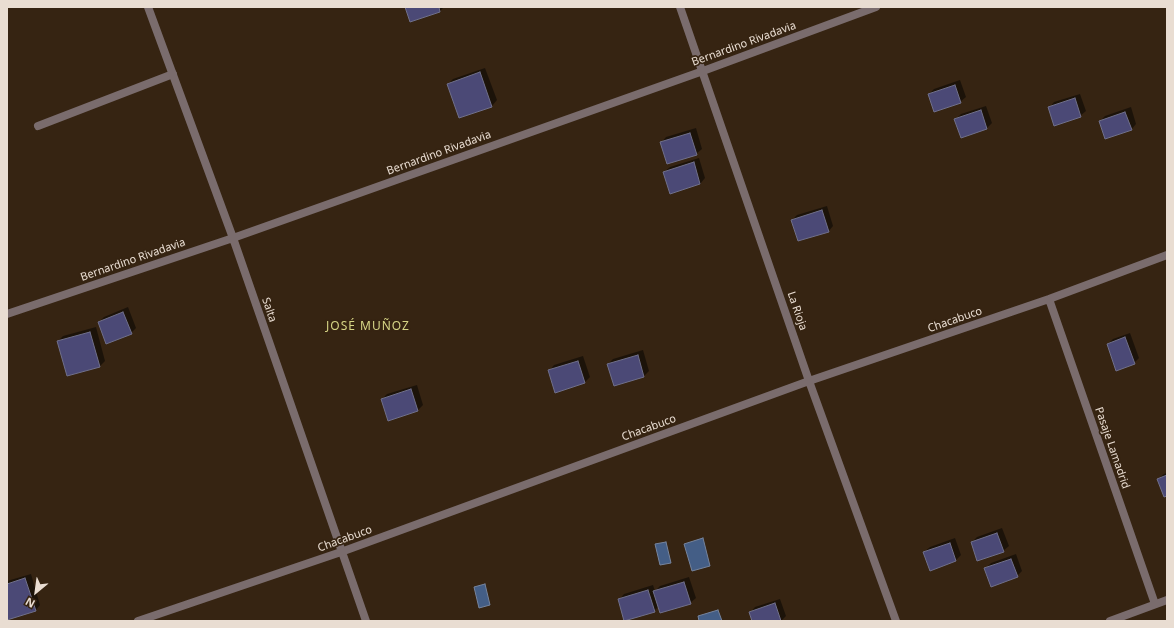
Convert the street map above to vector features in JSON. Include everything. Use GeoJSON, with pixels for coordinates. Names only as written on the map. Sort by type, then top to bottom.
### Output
{"type":"FeatureCollection","features":[{"type":"Feature","properties":{"kind":"street","name":"Salta"},"geometry":{"type":"LineString","coordinates":[[148,7],[233,238],[366,621]]}},
{"type":"Feature","properties":{"kind":"street","name":"La Rioja"},"geometry":{"type":"LineString","coordinates":[[680,7],[703,70],[809,381],[896,621]]}},
{"type":"Feature","properties":{"kind":"street","name":"Bernardino Rivadavia"},"geometry":{"type":"LineString","coordinates":[[7,314],[233,238],[876,7]]}},
{"type":"Feature","properties":{"kind":"street"},"geometry":{"type":"LineString","coordinates":[[38,126],[173,74]]}},
{"type":"Feature","properties":{"kind":"street","name":"Chacabuco"},"geometry":{"type":"LineString","coordinates":[[138,621],[341,552],[809,381],[1048,299],[1167,255]]}},
{"type":"Feature","properties":{"kind":"street","name":"Pasaje Lamadrid"},"geometry":{"type":"LineString","coordinates":[[1048,299],[1155,604]]}},
{"type":"Feature","properties":{"kind":"street"},"geometry":{"type":"LineString","coordinates":[[1110,621],[1167,600]]}},
{"type":"Feature","properties":{"kind":"water"},"geometry":{"type":"Polygon","coordinates":[[[703,538],[710,566],[692,571],[684,544],[703,538]]]}},
{"type":"Feature","properties":{"kind":"water"},"geometry":{"type":"Polygon","coordinates":[[[666,542],[671,563],[660,565],[655,544],[666,542]]]}},
{"type":"Feature","properties":{"kind":"water"},"geometry":{"type":"Polygon","coordinates":[[[485,584],[490,605],[479,608],[474,587],[485,584]]]}},
{"type":"Feature","properties":{"kind":"water"},"geometry":{"type":"Polygon","coordinates":[[[718,610],[722,621],[699,621],[698,616],[718,610]]]}},
{"type":"Feature","properties":{"kind":"building"},"geometry":{"type":"Polygon","coordinates":[[[405,7],[439,7],[440,12],[410,22],[405,7]]]}},
{"type":"Feature","properties":{"kind":"building"},"geometry":{"type":"Polygon","coordinates":[[[480,72],[492,107],[459,118],[447,84],[480,72]]]}},
{"type":"Feature","properties":{"kind":"building"},"geometry":{"type":"Polygon","coordinates":[[[955,85],[961,103],[934,112],[928,94],[955,85]]]}},
{"type":"Feature","properties":{"kind":"building"},"geometry":{"type":"Polygon","coordinates":[[[1075,98],[1081,117],[1054,126],[1048,107],[1075,98]]]}},
{"type":"Feature","properties":{"kind":"building"},"geometry":{"type":"Polygon","coordinates":[[[981,110],[987,129],[961,138],[954,119],[981,110]]]}},
{"type":"Feature","properties":{"kind":"building"},"geometry":{"type":"Polygon","coordinates":[[[1125,112],[1132,130],[1105,139],[1099,121],[1125,112]]]}},
{"type":"Feature","properties":{"kind":"building"},"geometry":{"type":"Polygon","coordinates":[[[690,133],[697,155],[667,164],[660,142],[690,133]]]}},
{"type":"Feature","properties":{"kind":"building"},"geometry":{"type":"Polygon","coordinates":[[[694,162],[700,184],[670,194],[663,172],[694,162]]]}},
{"type":"Feature","properties":{"kind":"building"},"geometry":{"type":"Polygon","coordinates":[[[822,210],[829,232],[798,241],[791,220],[822,210]]]}},
{"type":"Feature","properties":{"kind":"building"},"geometry":{"type":"Polygon","coordinates":[[[123,312],[132,334],[106,344],[98,322],[123,312]]]}},
{"type":"Feature","properties":{"kind":"building"},"geometry":{"type":"Polygon","coordinates":[[[90,332],[100,367],[67,376],[57,341],[90,332]]]}},
{"type":"Feature","properties":{"kind":"building"},"geometry":{"type":"Polygon","coordinates":[[[1125,337],[1135,364],[1116,371],[1107,344],[1125,337]]]}},
{"type":"Feature","properties":{"kind":"building"},"geometry":{"type":"Polygon","coordinates":[[[638,355],[644,377],[614,386],[607,364],[638,355]]]}},
{"type":"Feature","properties":{"kind":"building"},"geometry":{"type":"Polygon","coordinates":[[[578,361],[585,383],[555,393],[548,370],[578,361]]]}},
{"type":"Feature","properties":{"kind":"building"},"geometry":{"type":"Polygon","coordinates":[[[411,389],[418,411],[388,421],[381,399],[411,389]]]}},
{"type":"Feature","properties":{"kind":"building"},"geometry":{"type":"Polygon","coordinates":[[[1167,475],[1167,496],[1164,497],[1157,479],[1167,475]]]}},
{"type":"Feature","properties":{"kind":"building"},"geometry":{"type":"Polygon","coordinates":[[[997,533],[1004,552],[977,561],[971,542],[997,533]]]}},
{"type":"Feature","properties":{"kind":"building"},"geometry":{"type":"Polygon","coordinates":[[[950,543],[956,561],[930,571],[923,552],[950,543]]]}},
{"type":"Feature","properties":{"kind":"building"},"geometry":{"type":"Polygon","coordinates":[[[1011,559],[1018,577],[991,587],[984,568],[1011,559]]]}},
{"type":"Feature","properties":{"kind":"building"},"geometry":{"type":"Polygon","coordinates":[[[25,578],[36,611],[7,620],[7,584],[25,578]]]}},
{"type":"Feature","properties":{"kind":"building"},"geometry":{"type":"Polygon","coordinates":[[[684,582],[691,604],[660,613],[653,591],[684,582]]]}},
{"type":"Feature","properties":{"kind":"building"},"geometry":{"type":"Polygon","coordinates":[[[648,590],[655,612],[624,621],[618,599],[648,590]]]}},
{"type":"Feature","properties":{"kind":"building"},"geometry":{"type":"Polygon","coordinates":[[[775,603],[781,621],[752,621],[749,612],[775,603]]]}},
{"type":"Feature","properties":{"kind":"district","name":"JOSÉ MUÑOZ"},"geometry":{"type":"Point","coordinates":[368,327]}}]}
